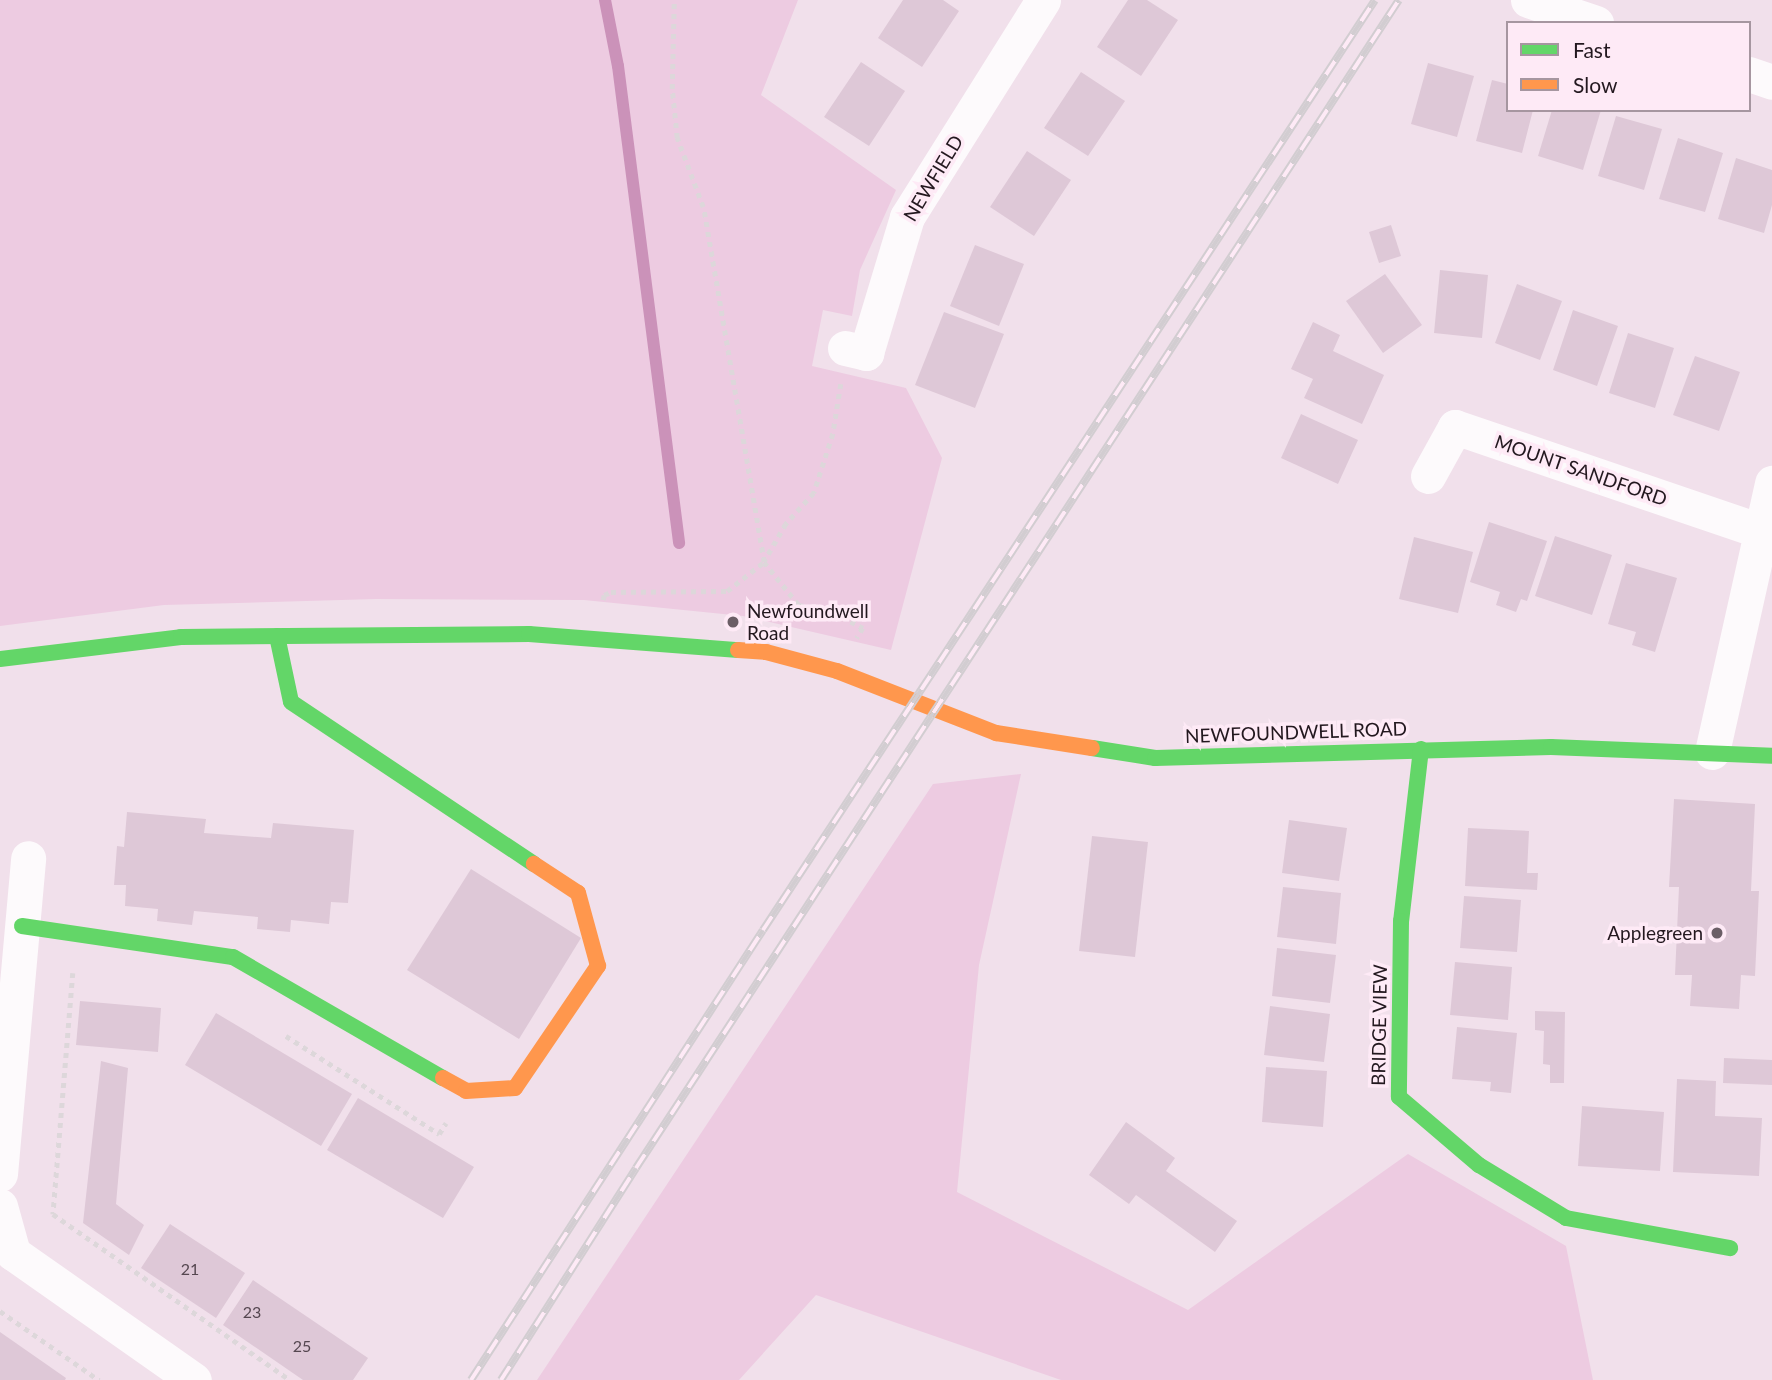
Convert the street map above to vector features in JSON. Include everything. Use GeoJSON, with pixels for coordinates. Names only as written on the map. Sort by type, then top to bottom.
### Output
{"type":"FeatureCollection","features":[{"type":"Feature","properties":{"kind":"street","name":"NEWFIELD"},"geometry":{"type":"LineString","coordinates":[[845,348],[866,353],[907,217],[1043,0]]}},
{"type":"Feature","properties":{"kind":"street"},"geometry":{"type":"LineString","coordinates":[[1528,0],[1590,21]]}},
{"type":"Feature","properties":{"kind":"street"},"geometry":{"type":"LineString","coordinates":[[1751,75],[1772,82]]}},
{"type":"Feature","properties":{"kind":"street","name":"MOUNT SANDFORD"},"geometry":{"type":"LineString","coordinates":[[1428,476],[1455,427],[1760,531]]}},
{"type":"Feature","properties":{"kind":"street"},"geometry":{"type":"LineString","coordinates":[[1712,752],[1772,483]]}},
{"type":"Feature","properties":{"kind":"street","name":"NEWFOUNDWELL ROAD"},"geometry":{"type":"LineString","coordinates":[[0,659],[181,636],[529,634],[766,652],[837,671],[996,733],[1155,758],[1551,747],[1772,756]]}},
{"type":"Feature","properties":{"kind":"street"},"geometry":{"type":"LineString","coordinates":[[22,926],[233,957],[466,1091],[515,1088],[598,965],[578,893],[291,702],[277,636]]}},
{"type":"Feature","properties":{"kind":"street","name":"BRIDGE VIEW"},"geometry":{"type":"LineString","coordinates":[[1421,749],[1402,921],[1399,1097],[1479,1165],[1566,1218],[1730,1248]]}},
{"type":"Feature","properties":{"kind":"street"},"geometry":{"type":"LineString","coordinates":[[0,1174],[28,858]]}},
{"type":"Feature","properties":{"kind":"street"},"geometry":{"type":"LineString","coordinates":[[0,1206],[12,1254],[194,1380]]}},
{"type":"Feature","properties":{"kind":"path"},"geometry":{"type":"LineString","coordinates":[[674,0],[672,89],[677,138],[704,207],[764,562],[799,605],[833,612],[863,628],[837,671]]}},
{"type":"Feature","properties":{"kind":"path"},"geometry":{"type":"LineString","coordinates":[[596,639],[604,595],[611,592],[727,591],[764,562],[786,524],[814,493],[833,434],[845,348]]}},
{"type":"Feature","properties":{"kind":"path"},"geometry":{"type":"LineString","coordinates":[[74,960],[53,1214],[290,1380]]}},
{"type":"Feature","properties":{"kind":"path"},"geometry":{"type":"LineString","coordinates":[[280,1032],[439,1134],[466,1091]]}},
{"type":"Feature","properties":{"kind":"path"},"geometry":{"type":"LineString","coordinates":[[0,1311],[99,1380]]}},
{"type":"Feature","properties":{"kind":"shaded area"},"geometry":{"type":"Polygon","coordinates":[[[0,0],[798,0],[761,95],[896,190],[860,270],[852,316],[823,310],[812,366],[906,388],[942,458],[891,650],[743,616],[584,600],[376,599],[164,605],[0,626],[0,0]]]}},
{"type":"Feature","properties":{"kind":"shaded area"},"geometry":{"type":"Polygon","coordinates":[[[1021,774],[979,965],[957,1192],[1188,1310],[1408,1154],[1566,1246],[1593,1380],[1061,1380],[816,1295],[739,1380],[537,1380],[933,784],[1021,774]]]}},
{"type":"Feature","properties":{"kind":"building"},"geometry":{"type":"Polygon","coordinates":[[[903,0],[943,0],[959,11],[922,67],[878,38],[903,0]]]}},
{"type":"Feature","properties":{"kind":"building"},"geometry":{"type":"Polygon","coordinates":[[[1128,0],[1147,0],[1178,20],[1141,76],[1097,47],[1128,0]]]}},
{"type":"Feature","properties":{"kind":"building"},"geometry":{"type":"Polygon","coordinates":[[[861,62],[905,91],[869,146],[824,117],[861,62]]]}},
{"type":"Feature","properties":{"kind":"building"},"geometry":{"type":"Polygon","coordinates":[[[1428,63],[1474,76],[1457,137],[1411,124],[1428,63]]]}},
{"type":"Feature","properties":{"kind":"building"},"geometry":{"type":"Polygon","coordinates":[[[1081,72],[1125,101],[1088,156],[1044,128],[1081,72]]]}},
{"type":"Feature","properties":{"kind":"building"},"geometry":{"type":"Polygon","coordinates":[[[1492,80],[1506,84],[1506,112],[1532,112],[1522,153],[1476,141],[1492,80]]]}},
{"type":"Feature","properties":{"kind":"building"},"geometry":{"type":"Polygon","coordinates":[[[1551,112],[1600,112],[1583,170],[1538,156],[1551,112]]]}},
{"type":"Feature","properties":{"kind":"building"},"geometry":{"type":"Polygon","coordinates":[[[1616,116],[1662,129],[1644,190],[1598,176],[1616,116]]]}},
{"type":"Feature","properties":{"kind":"building"},"geometry":{"type":"Polygon","coordinates":[[[1678,138],[1723,153],[1705,212],[1659,199],[1678,138]]]}},
{"type":"Feature","properties":{"kind":"building"},"geometry":{"type":"Polygon","coordinates":[[[1027,151],[1071,180],[1034,236],[990,207],[1027,151]]]}},
{"type":"Feature","properties":{"kind":"building"},"geometry":{"type":"Polygon","coordinates":[[[1736,158],[1772,170],[1772,205],[1764,233],[1718,219],[1736,158]]]}},
{"type":"Feature","properties":{"kind":"building"},"geometry":{"type":"Polygon","coordinates":[[[1391,225],[1401,256],[1379,263],[1369,232],[1391,225]]]}},
{"type":"Feature","properties":{"kind":"building"},"geometry":{"type":"Polygon","coordinates":[[[975,245],[1024,264],[999,326],[950,306],[975,245]]]}},
{"type":"Feature","properties":{"kind":"building"},"geometry":{"type":"Polygon","coordinates":[[[1440,270],[1488,275],[1482,338],[1434,333],[1440,270]]]}},
{"type":"Feature","properties":{"kind":"building"},"geometry":{"type":"Polygon","coordinates":[[[1385,274],[1422,325],[1383,353],[1346,301],[1385,274]]]}},
{"type":"Feature","properties":{"kind":"building"},"geometry":{"type":"Polygon","coordinates":[[[1517,284],[1562,301],[1540,360],[1495,343],[1517,284]]]}},
{"type":"Feature","properties":{"kind":"building"},"geometry":{"type":"Polygon","coordinates":[[[1573,310],[1618,326],[1597,386],[1553,370],[1573,310]]]}},
{"type":"Feature","properties":{"kind":"building"},"geometry":{"type":"Polygon","coordinates":[[[944,312],[1004,334],[975,408],[915,385],[944,312]]]}},
{"type":"Feature","properties":{"kind":"building"},"geometry":{"type":"Polygon","coordinates":[[[1313,322],[1340,335],[1333,351],[1384,375],[1362,424],[1304,398],[1313,379],[1291,369],[1313,322]]]}},
{"type":"Feature","properties":{"kind":"building"},"geometry":{"type":"Polygon","coordinates":[[[1628,333],[1674,348],[1655,408],[1609,393],[1628,333]]]}},
{"type":"Feature","properties":{"kind":"building"},"geometry":{"type":"Polygon","coordinates":[[[1695,356],[1740,372],[1719,431],[1673,415],[1695,356]]]}},
{"type":"Feature","properties":{"kind":"building"},"geometry":{"type":"Polygon","coordinates":[[[1301,414],[1358,440],[1338,484],[1281,458],[1301,414]]]}},
{"type":"Feature","properties":{"kind":"building"},"geometry":{"type":"Polygon","coordinates":[[[1489,522],[1547,541],[1527,601],[1521,599],[1516,612],[1496,605],[1500,592],[1470,582],[1489,522]]]}},
{"type":"Feature","properties":{"kind":"building"},"geometry":{"type":"Polygon","coordinates":[[[1555,536],[1612,555],[1592,615],[1535,596],[1555,536]]]}},
{"type":"Feature","properties":{"kind":"building"},"geometry":{"type":"Polygon","coordinates":[[[1414,537],[1473,552],[1458,613],[1399,599],[1414,537]]]}},
{"type":"Feature","properties":{"kind":"building"},"geometry":{"type":"Polygon","coordinates":[[[1626,563],[1677,578],[1655,652],[1632,645],[1636,632],[1608,624],[1626,563]]]}},
{"type":"Feature","properties":{"kind":"building"},"geometry":{"type":"Polygon","coordinates":[[[1674,799],[1755,804],[1751,891],[1759,891],[1755,976],[1741,975],[1739,1009],[1690,1006],[1692,975],[1675,975],[1679,887],[1669,887],[1674,799]]]}},
{"type":"Feature","properties":{"kind":"building"},"geometry":{"type":"Polygon","coordinates":[[[127,812],[206,819],[204,833],[271,838],[273,823],[354,830],[348,903],[331,902],[329,924],[291,920],[290,932],[257,929],[258,917],[194,911],[192,925],[157,921],[158,909],[125,906],[126,885],[114,885],[117,846],[124,847],[127,812]]]}},
{"type":"Feature","properties":{"kind":"building"},"geometry":{"type":"Polygon","coordinates":[[[1289,820],[1347,828],[1339,881],[1282,873],[1289,820]]]}},
{"type":"Feature","properties":{"kind":"building"},"geometry":{"type":"Polygon","coordinates":[[[1468,828],[1529,831],[1527,873],[1538,873],[1537,890],[1465,886],[1468,828]]]}},
{"type":"Feature","properties":{"kind":"building"},"geometry":{"type":"Polygon","coordinates":[[[1092,836],[1148,842],[1135,957],[1079,951],[1092,836]]]}},
{"type":"Feature","properties":{"kind":"building"},"geometry":{"type":"Polygon","coordinates":[[[471,869],[581,938],[519,1039],[407,970],[471,869]]]}},
{"type":"Feature","properties":{"kind":"building"},"geometry":{"type":"Polygon","coordinates":[[[1283,887],[1341,893],[1336,944],[1277,937],[1283,887]]]}},
{"type":"Feature","properties":{"kind":"building"},"geometry":{"type":"Polygon","coordinates":[[[1464,896],[1521,900],[1517,952],[1460,948],[1464,896]]]}},
{"type":"Feature","properties":{"kind":"building"},"geometry":{"type":"Polygon","coordinates":[[[1277,948],[1336,955],[1330,1003],[1272,996],[1277,948]]]}},
{"type":"Feature","properties":{"kind":"building"},"geometry":{"type":"Polygon","coordinates":[[[1455,962],[1512,967],[1508,1020],[1450,1015],[1455,962]]]}},
{"type":"Feature","properties":{"kind":"building"},"geometry":{"type":"Polygon","coordinates":[[[80,1001],[161,1008],[158,1052],[76,1045],[80,1001]]]}},
{"type":"Feature","properties":{"kind":"building"},"geometry":{"type":"Polygon","coordinates":[[[1270,1006],[1330,1014],[1324,1062],[1264,1055],[1270,1006]]]}},
{"type":"Feature","properties":{"kind":"building"},"geometry":{"type":"Polygon","coordinates":[[[1535,1011],[1565,1012],[1564,1083],[1550,1083],[1550,1065],[1543,1064],[1544,1031],[1535,1030],[1535,1011]]]}},
{"type":"Feature","properties":{"kind":"building"},"geometry":{"type":"Polygon","coordinates":[[[216,1013],[352,1094],[321,1146],[185,1065],[216,1013]]]}},
{"type":"Feature","properties":{"kind":"building"},"geometry":{"type":"Polygon","coordinates":[[[1457,1027],[1517,1033],[1511,1093],[1490,1091],[1491,1082],[1452,1079],[1457,1027]]]}},
{"type":"Feature","properties":{"kind":"building"},"geometry":{"type":"Polygon","coordinates":[[[1724,1058],[1772,1060],[1772,1085],[1723,1083],[1724,1058]]]}},
{"type":"Feature","properties":{"kind":"building"},"geometry":{"type":"Polygon","coordinates":[[[101,1061],[128,1068],[116,1204],[144,1225],[129,1255],[83,1223],[101,1061]]]}},
{"type":"Feature","properties":{"kind":"building"},"geometry":{"type":"Polygon","coordinates":[[[1266,1067],[1327,1071],[1323,1127],[1262,1122],[1266,1067]]]}},
{"type":"Feature","properties":{"kind":"building"},"geometry":{"type":"Polygon","coordinates":[[[1677,1079],[1716,1081],[1715,1116],[1762,1118],[1759,1176],[1673,1172],[1677,1079]]]}},
{"type":"Feature","properties":{"kind":"building"},"geometry":{"type":"Polygon","coordinates":[[[358,1098],[474,1167],[443,1218],[327,1150],[358,1098]]]}},
{"type":"Feature","properties":{"kind":"building"},"geometry":{"type":"Polygon","coordinates":[[[1582,1106],[1664,1112],[1660,1171],[1578,1166],[1582,1106]]]}},
{"type":"Feature","properties":{"kind":"building"},"geometry":{"type":"Polygon","coordinates":[[[1126,1122],[1175,1158],[1166,1171],[1237,1221],[1215,1252],[1136,1195],[1129,1204],[1089,1175],[1126,1122]]]}},
{"type":"Feature","properties":{"kind":"building"},"geometry":{"type":"Polygon","coordinates":[[[170,1224],[245,1273],[216,1318],[141,1268],[170,1224]]]}},
{"type":"Feature","properties":{"kind":"building"},"geometry":{"type":"Polygon","coordinates":[[[253,1280],[368,1358],[353,1380],[303,1380],[223,1325],[253,1280]]]}},
{"type":"Feature","properties":{"kind":"building"},"geometry":{"type":"Polygon","coordinates":[[[0,1332],[66,1378],[65,1380],[0,1380],[0,1332]]]}},
{"type":"Feature","properties":{"kind":"waterway"},"geometry":{"type":"LineString","coordinates":[[605,0],[618,66],[679,543]]}},
{"type":"Feature","properties":{"kind":"railway"},"geometry":{"type":"LineString","coordinates":[[471,1380],[763,930],[1375,0]]}},
{"type":"Feature","properties":{"kind":"railway"},"geometry":{"type":"LineString","coordinates":[[501,1380],[636,1168],[1399,0]]}},
{"type":"Feature","properties":{"kind":"traffic: fast"},"geometry":{"type":"LineString","coordinates":[[0,659],[181,637],[529,634],[738,650]]}},
{"type":"Feature","properties":{"kind":"traffic: fast"},"geometry":{"type":"LineString","coordinates":[[277,636],[291,702],[534,864]]}},
{"type":"Feature","properties":{"kind":"traffic: fast"},"geometry":{"type":"LineString","coordinates":[[1092,748],[1155,758],[1551,747],[1772,756]]}},
{"type":"Feature","properties":{"kind":"traffic: fast"},"geometry":{"type":"LineString","coordinates":[[1421,749],[1401,921],[1399,1097],[1479,1165],[1566,1218],[1730,1248]]}},
{"type":"Feature","properties":{"kind":"traffic: fast"},"geometry":{"type":"LineString","coordinates":[[22,926],[233,957],[443,1078]]}},
{"type":"Feature","properties":{"kind":"traffic: slow"},"geometry":{"type":"LineString","coordinates":[[738,650],[766,652],[837,671],[996,733],[1092,748]]}},
{"type":"Feature","properties":{"kind":"traffic: slow"},"geometry":{"type":"LineString","coordinates":[[443,1078],[466,1091],[515,1088],[598,966],[578,893],[534,864]]}},
{"type":"Feature","properties":{"kind":"place","name":"Newfoundwell Road"},"geometry":{"type":"Point","coordinates":[733,622]}},
{"type":"Feature","properties":{"kind":"place","name":"Applegreen"},"geometry":{"type":"Point","coordinates":[1717,933]}}]}
